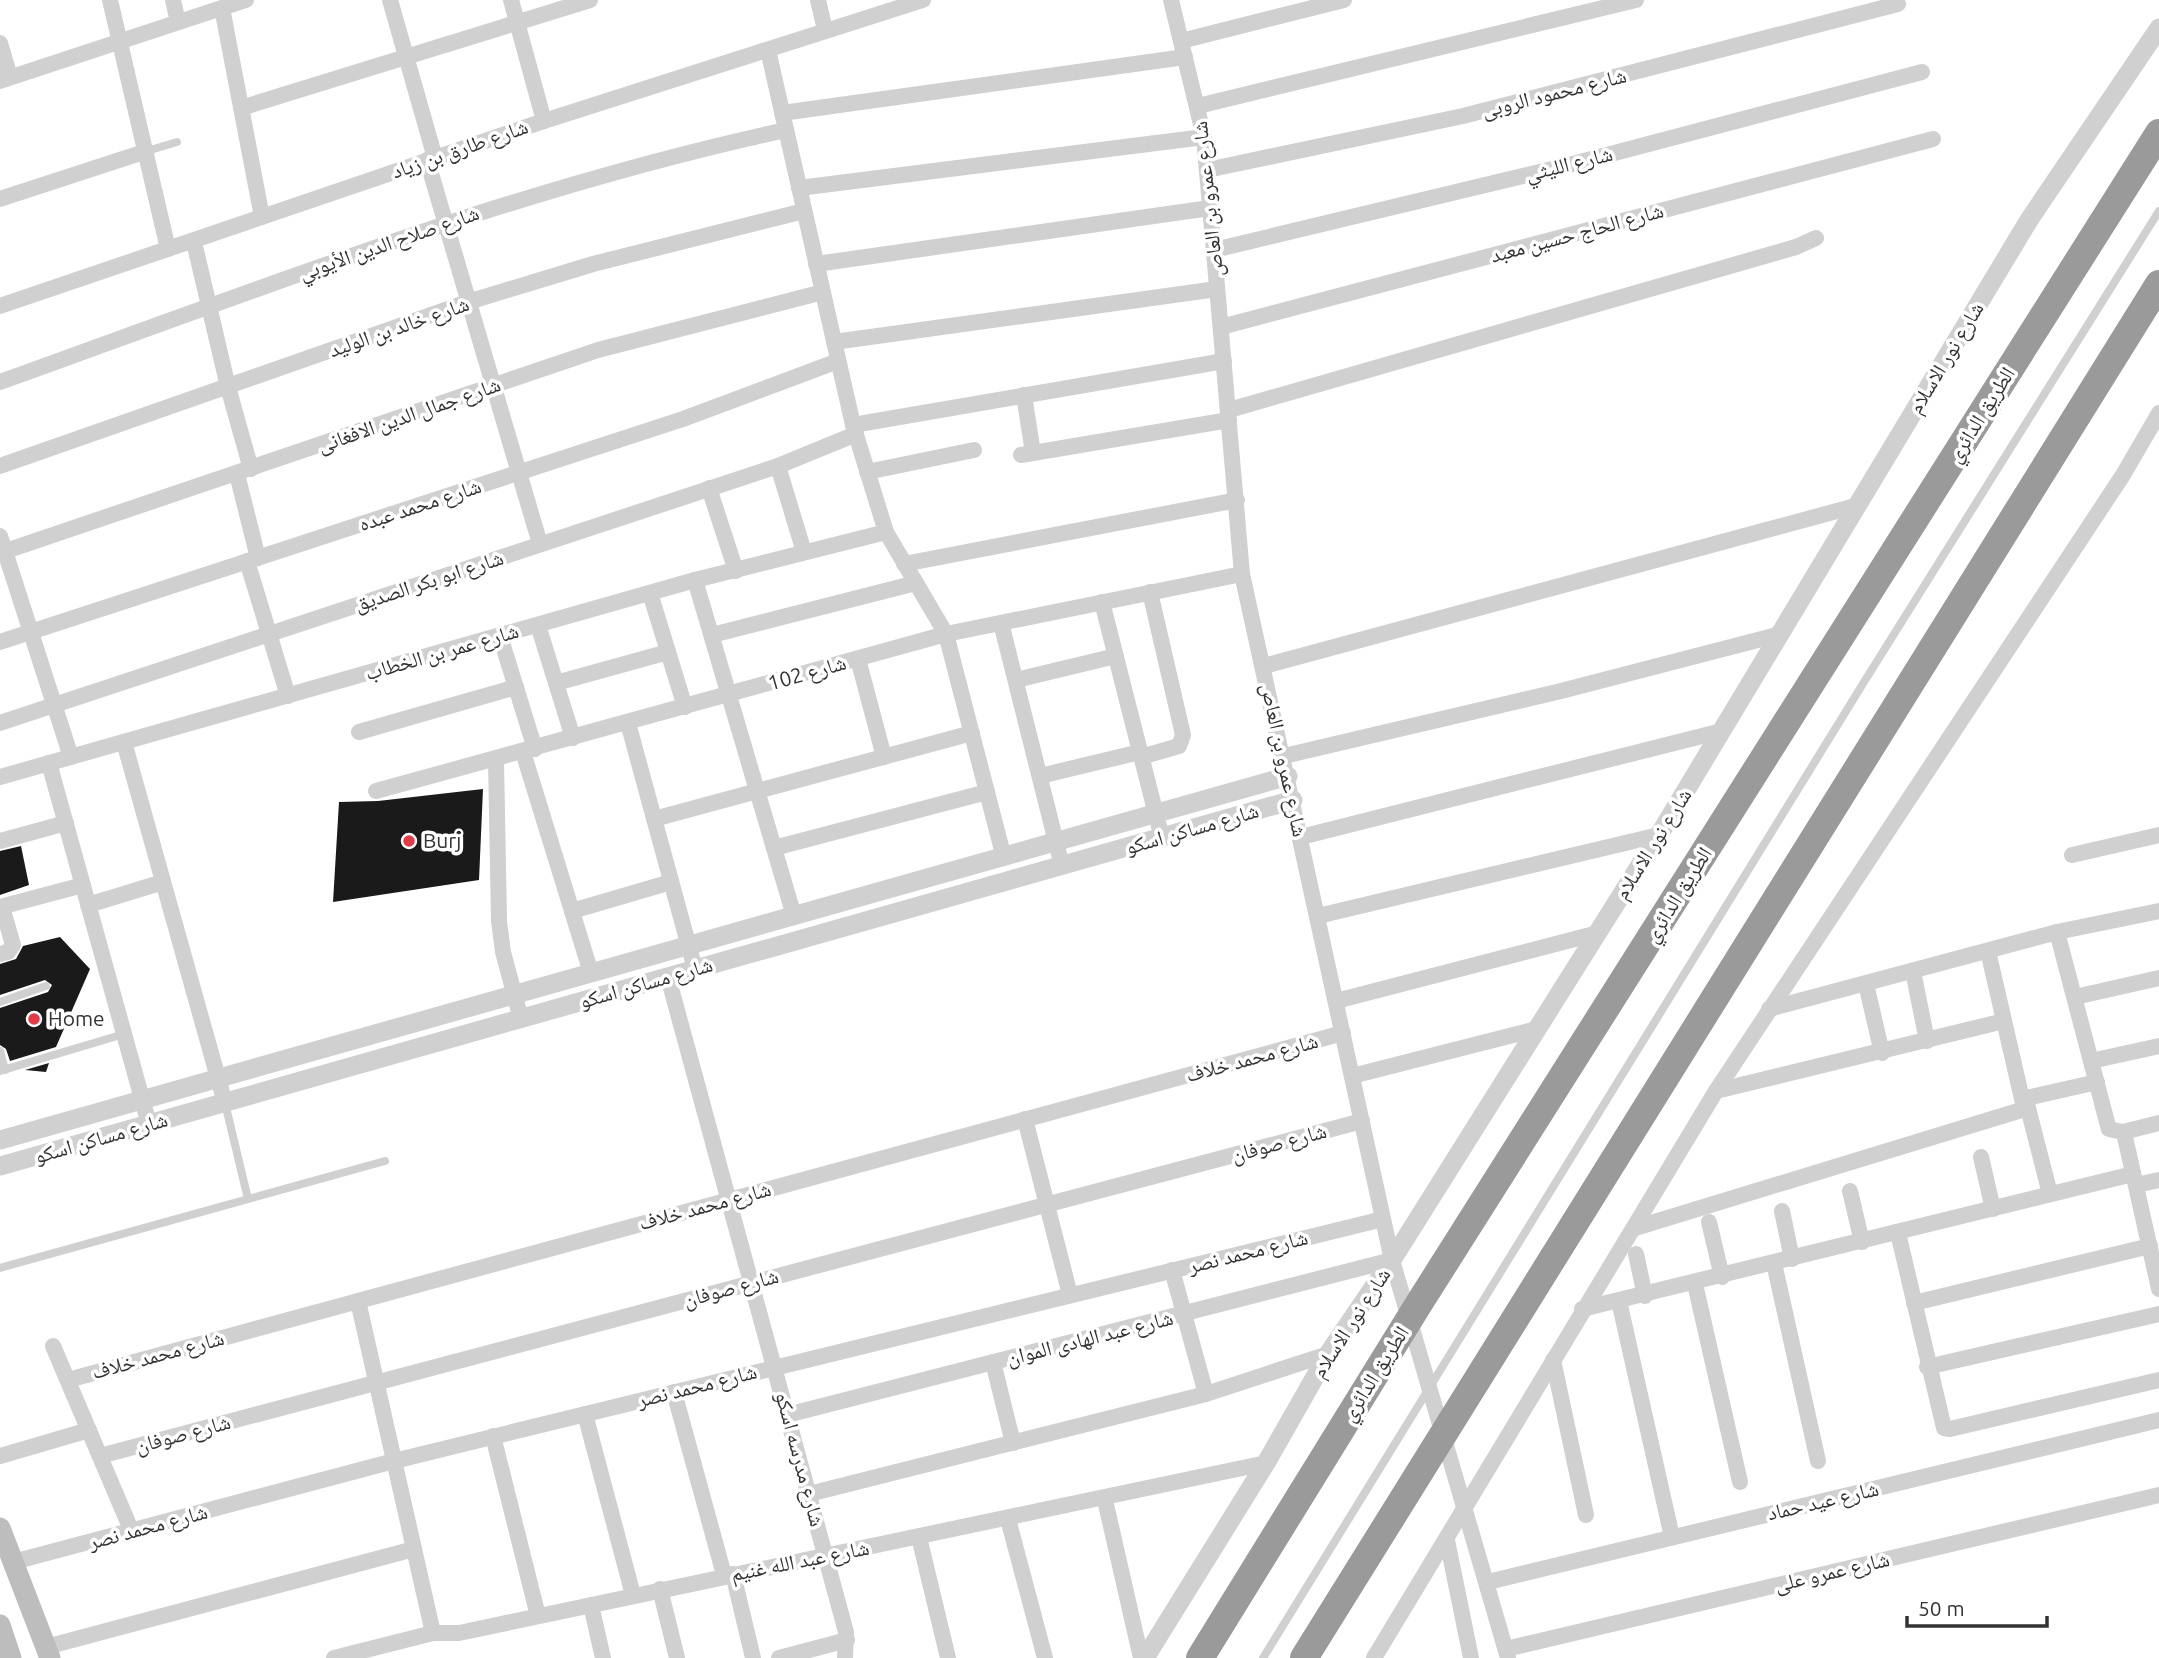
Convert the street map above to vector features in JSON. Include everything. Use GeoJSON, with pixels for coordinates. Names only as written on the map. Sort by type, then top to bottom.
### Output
{"type":"FeatureCollection","features":[{"type":"Feature","properties":{"kind":"highway","name":"الطريق الدائري"},"geometry":{"type":"LineString","coordinates":[[1199,1658],[1418,1305],[2159,133]]}},
{"type":"Feature","properties":{"kind":"highway"},"geometry":{"type":"LineString","coordinates":[[1304,1658],[2159,284]]}},
{"type":"Feature","properties":{"kind":"main road"},"geometry":{"type":"LineString","coordinates":[[0,1528],[48,1652]]}},
{"type":"Feature","properties":{"kind":"main road"},"geometry":{"type":"LineString","coordinates":[[0,1627],[11,1658]]}},
{"type":"Feature","properties":{"kind":"street"},"geometry":{"type":"LineString","coordinates":[[110,0],[168,249]]}},
{"type":"Feature","properties":{"kind":"street"},"geometry":{"type":"LineString","coordinates":[[173,0],[178,22]]}},
{"type":"Feature","properties":{"kind":"street"},"geometry":{"type":"LineString","coordinates":[[0,44],[5,79],[246,0]]}},
{"type":"Feature","properties":{"kind":"street"},"geometry":{"type":"LineString","coordinates":[[390,0],[445,222],[540,544]]}},
{"type":"Feature","properties":{"kind":"street"},"geometry":{"type":"LineString","coordinates":[[511,0],[544,121]]}},
{"type":"Feature","properties":{"kind":"street"},"geometry":{"type":"LineString","coordinates":[[241,108],[590,0]]}},
{"type":"Feature","properties":{"kind":"street"},"geometry":{"type":"LineString","coordinates":[[818,0],[825,30]]}},
{"type":"Feature","properties":{"kind":"street","name":"شارع طارق بن زياد"},"geometry":{"type":"LineString","coordinates":[[0,306],[544,121],[923,0]]}},
{"type":"Feature","properties":{"kind":"street","name":"شارع عمرو بن العاص"},"geometry":{"type":"LineString","coordinates":[[1171,0],[1204,137],[1242,574],[1284,756],[1392,1261],[1507,1653]]}},
{"type":"Feature","properties":{"kind":"street"},"geometry":{"type":"LineString","coordinates":[[782,113],[1183,49],[1344,0]]}},
{"type":"Feature","properties":{"kind":"street"},"geometry":{"type":"LineString","coordinates":[[1198,106],[1636,0]]}},
{"type":"Feature","properties":{"kind":"street","name":"شارع محمود الروبى"},"geometry":{"type":"LineString","coordinates":[[1207,170],[1463,116],[1898,4]]}},
{"type":"Feature","properties":{"kind":"street"},"geometry":{"type":"LineString","coordinates":[[222,8],[262,217]]}},
{"type":"Feature","properties":{"kind":"street","name":"شارع نور الاسلام"},"geometry":{"type":"LineString","coordinates":[[1143,1658],[1266,1463],[1328,1354],[1392,1261],[1659,835],[2029,220],[2159,28]]}},
{"type":"Feature","properties":{"kind":"street"},"geometry":{"type":"LineString","coordinates":[[768,50],[854,429],[886,532],[946,634],[1004,858]]}},
{"type":"Feature","properties":{"kind":"street","name":"شارع الليثي"},"geometry":{"type":"LineString","coordinates":[[1214,250],[1565,166],[1922,72]]}},
{"type":"Feature","properties":{"kind":"street","name":"شارع صلاح الدين الأيوبي"},"geometry":{"type":"LineString","coordinates":[[0,382],[445,222],[693,150],[786,130]]}},
{"type":"Feature","properties":{"kind":"street"},"geometry":{"type":"LineString","coordinates":[[799,188],[1204,137]]}},
{"type":"Feature","properties":{"kind":"street","name":"شارع الحاج حسين معبد"},"geometry":{"type":"LineString","coordinates":[[1221,327],[1933,139]]}},
{"type":"Feature","properties":{"kind":"street"},"geometry":{"type":"LineString","coordinates":[[0,199],[147,151]]}},
{"type":"Feature","properties":{"kind":"street"},"geometry":{"type":"LineString","coordinates":[[816,264],[1210,208]]}},
{"type":"Feature","properties":{"kind":"street","name":"شارع خالد بن الوليد"},"geometry":{"type":"LineString","coordinates":[[0,466],[468,302],[606,261],[804,211]]}},
{"type":"Feature","properties":{"kind":"street"},"geometry":{"type":"LineString","coordinates":[[1024,395],[1027,454],[1229,415],[1796,247],[1816,238]]}},
{"type":"Feature","properties":{"kind":"street"},"geometry":{"type":"LineString","coordinates":[[194,242],[228,387],[244,472],[252,559],[269,634],[288,696]]}},
{"type":"Feature","properties":{"kind":"street"},"geometry":{"type":"LineString","coordinates":[[834,342],[1217,289]]}},
{"type":"Feature","properties":{"kind":"street","name":"شارع جمال الدين الافغانى"},"geometry":{"type":"LineString","coordinates":[[2,547],[244,472],[598,350],[823,292]]}},
{"type":"Feature","properties":{"kind":"street","name":"شارع محمد عبده"},"geometry":{"type":"LineString","coordinates":[[0,642],[683,419],[838,361]]}},
{"type":"Feature","properties":{"kind":"street","name":"شارع ابو بكر الصديق"},"geometry":{"type":"LineString","coordinates":[[0,723],[778,466],[854,429],[1024,395],[1224,361]]}},
{"type":"Feature","properties":{"kind":"street"},"geometry":{"type":"LineString","coordinates":[[1374,1658],[1447,1540],[1582,1309],[1635,1228],[1716,1091],[2123,475],[2159,413]]}},
{"type":"Feature","properties":{"kind":"street"},"geometry":{"type":"LineString","coordinates":[[867,472],[974,450]]}},
{"type":"Feature","properties":{"kind":"street"},"geometry":{"type":"LineString","coordinates":[[778,466],[804,552]]}},
{"type":"Feature","properties":{"kind":"street"},"geometry":{"type":"LineString","coordinates":[[709,488],[736,571]]}},
{"type":"Feature","properties":{"kind":"street"},"geometry":{"type":"LineString","coordinates":[[904,564],[1237,500]]}},
{"type":"Feature","properties":{"kind":"street"},"geometry":{"type":"LineString","coordinates":[[1264,666],[1859,505]]}},
{"type":"Feature","properties":{"kind":"street","name":"شارع عمر بن الخطاب"},"geometry":{"type":"LineString","coordinates":[[0,777],[695,580],[886,532]]}},
{"type":"Feature","properties":{"kind":"street"},"geometry":{"type":"LineString","coordinates":[[2,547],[71,757]]}},
{"type":"Feature","properties":{"kind":"street","name":"شارع 102"},"geometry":{"type":"LineString","coordinates":[[376,791],[946,634],[1242,574]]}},
{"type":"Feature","properties":{"kind":"street"},"geometry":{"type":"LineString","coordinates":[[695,580],[794,916]]}},
{"type":"Feature","properties":{"kind":"street"},"geometry":{"type":"LineString","coordinates":[[712,635],[916,583]]}},
{"type":"Feature","properties":{"kind":"street"},"geometry":{"type":"LineString","coordinates":[[650,593],[685,707]]}},
{"type":"Feature","properties":{"kind":"street"},"geometry":{"type":"LineString","coordinates":[[1040,776],[1179,746],[1184,735],[1150,593]]}},
{"type":"Feature","properties":{"kind":"street"},"geometry":{"type":"LineString","coordinates":[[1102,602],[1161,838]]}},
{"type":"Feature","properties":{"kind":"street"},"geometry":{"type":"LineString","coordinates":[[1001,623],[1062,866]]}},
{"type":"Feature","properties":{"kind":"street"},"geometry":{"type":"LineString","coordinates":[[538,625],[573,738]]}},
{"type":"Feature","properties":{"kind":"street"},"geometry":{"type":"LineString","coordinates":[[1284,756],[1560,691],[1781,634]]}},
{"type":"Feature","properties":{"kind":"street"},"geometry":{"type":"LineString","coordinates":[[500,635],[516,687],[529,750],[572,911],[591,973]]}},
{"type":"Feature","properties":{"kind":"street"},"geometry":{"type":"LineString","coordinates":[[555,683],[668,652]]}},
{"type":"Feature","properties":{"kind":"street"},"geometry":{"type":"LineString","coordinates":[[1016,680],[1116,656]]}},
{"type":"Feature","properties":{"kind":"street"},"geometry":{"type":"LineString","coordinates":[[858,659],[884,757]]}},
{"type":"Feature","properties":{"kind":"street"},"geometry":{"type":"LineString","coordinates":[[359,732],[516,687]]}},
{"type":"Feature","properties":{"kind":"street"},"geometry":{"type":"LineString","coordinates":[[628,723],[695,970]]}},
{"type":"Feature","properties":{"kind":"street"},"geometry":{"type":"LineString","coordinates":[[1301,836],[1722,731]]}},
{"type":"Feature","properties":{"kind":"street"},"geometry":{"type":"LineString","coordinates":[[654,819],[972,733]]}},
{"type":"Feature","properties":{"kind":"street"},"geometry":{"type":"LineString","coordinates":[[124,742],[225,1103]]}},
{"type":"Feature","properties":{"kind":"street"},"geometry":{"type":"LineString","coordinates":[[496,759],[499,921],[503,951],[521,1019]]}},
{"type":"Feature","properties":{"kind":"street"},"geometry":{"type":"LineString","coordinates":[[50,763],[149,1124]]}},
{"type":"Feature","properties":{"kind":"street","name":"شارع مساكن اسكو"},"geometry":{"type":"LineString","coordinates":[[0,1140],[1288,776]]}},
{"type":"Feature","properties":{"kind":"street"},"geometry":{"type":"LineString","coordinates":[[774,848],[987,792]]}},
{"type":"Feature","properties":{"kind":"street","name":"شارع مساكن اسكو"},"geometry":{"type":"LineString","coordinates":[[0,1167],[1293,800]]}},
{"type":"Feature","properties":{"kind":"street"},"geometry":{"type":"LineString","coordinates":[[0,841],[66,823]]}},
{"type":"Feature","properties":{"kind":"street"},"geometry":{"type":"LineString","coordinates":[[1318,916],[1659,835]]}},
{"type":"Feature","properties":{"kind":"street"},"geometry":{"type":"LineString","coordinates":[[2071,855],[2159,835]]}},
{"type":"Feature","properties":{"kind":"street"},"geometry":{"type":"LineString","coordinates":[[88,905],[163,882]]}},
{"type":"Feature","properties":{"kind":"street"},"geometry":{"type":"LineString","coordinates":[[572,911],[671,882]]}},
{"type":"Feature","properties":{"kind":"street"},"geometry":{"type":"LineString","coordinates":[[0,954],[8,952],[13,945],[1,907],[83,885]]}},
{"type":"Feature","properties":{"kind":"street"},"geometry":{"type":"LineString","coordinates":[[899,886],[904,911]]}},
{"type":"Feature","properties":{"kind":"street"},"geometry":{"type":"LineString","coordinates":[[1769,1009],[2057,932],[2159,911]]}},
{"type":"Feature","properties":{"kind":"street"},"geometry":{"type":"LineString","coordinates":[[2057,932],[2109,1129],[2123,1132],[2159,1123]]}},
{"type":"Feature","properties":{"kind":"street"},"geometry":{"type":"LineString","coordinates":[[1336,1001],[1598,933]]}},
{"type":"Feature","properties":{"kind":"street"},"geometry":{"type":"LineString","coordinates":[[1987,951],[2050,1194]]}},
{"type":"Feature","properties":{"kind":"street"},"geometry":{"type":"LineString","coordinates":[[1913,971],[1927,1041]]}},
{"type":"Feature","properties":{"kind":"street","name":"شارع مدرسه اسكو"},"geometry":{"type":"LineString","coordinates":[[668,978],[826,1556],[847,1640],[845,1658]]}},
{"type":"Feature","properties":{"kind":"street"},"geometry":{"type":"LineString","coordinates":[[2075,997],[2159,978]]}},
{"type":"Feature","properties":{"kind":"street"},"geometry":{"type":"LineString","coordinates":[[1866,984],[1882,1052]]}},
{"type":"Feature","properties":{"kind":"street"},"geometry":{"type":"LineString","coordinates":[[1716,1091],[2004,1021]]}},
{"type":"Feature","properties":{"kind":"street"},"geometry":{"type":"LineString","coordinates":[[1352,1076],[1537,1029]]}},
{"type":"Feature","properties":{"kind":"street","name":"شارع محمد خلاف"},"geometry":{"type":"LineString","coordinates":[[68,1380],[1343,1033]]}},
{"type":"Feature","properties":{"kind":"street"},"geometry":{"type":"LineString","coordinates":[[2091,1061],[2159,1046]]}},
{"type":"Feature","properties":{"kind":"street"},"geometry":{"type":"LineString","coordinates":[[1635,1228],[2097,1082]]}},
{"type":"Feature","properties":{"kind":"street"},"geometry":{"type":"LineString","coordinates":[[1025,1119],[1070,1296]]}},
{"type":"Feature","properties":{"kind":"street","name":"شارع صوفان"},"geometry":{"type":"LineString","coordinates":[[100,1456],[1362,1121]]}},
{"type":"Feature","properties":{"kind":"street"},"geometry":{"type":"LineString","coordinates":[[2123,1132],[2159,1289]]}},
{"type":"Feature","properties":{"kind":"street"},"geometry":{"type":"LineString","coordinates":[[1981,1157],[1993,1209]]}},
{"type":"Feature","properties":{"kind":"street"},"geometry":{"type":"LineString","coordinates":[[1582,1309],[1695,1284],[2050,1194],[2135,1179],[2159,1180]]}},
{"type":"Feature","properties":{"kind":"street"},"geometry":{"type":"LineString","coordinates":[[1850,1191],[1862,1242]]}},
{"type":"Feature","properties":{"kind":"street"},"geometry":{"type":"LineString","coordinates":[[1782,1211],[1793,1259]]}},
{"type":"Feature","properties":{"kind":"street","name":"شارع محمد نصر"},"geometry":{"type":"LineString","coordinates":[[13,1562],[493,1436],[1383,1219]]}},
{"type":"Feature","properties":{"kind":"street"},"geometry":{"type":"LineString","coordinates":[[1709,1222],[1722,1277]]}},
{"type":"Feature","properties":{"kind":"street"},"geometry":{"type":"LineString","coordinates":[[1898,1233],[1941,1423],[1950,1429],[2159,1380]]}},
{"type":"Feature","properties":{"kind":"street"},"geometry":{"type":"LineString","coordinates":[[1914,1303],[2150,1246]]}},
{"type":"Feature","properties":{"kind":"street"},"geometry":{"type":"LineString","coordinates":[[1636,1254],[1645,1296]]}},
{"type":"Feature","properties":{"kind":"street","name":"شارع عبد الهادى الموان"},"geometry":{"type":"LineString","coordinates":[[788,1415],[1392,1261]]}},
{"type":"Feature","properties":{"kind":"street"},"geometry":{"type":"LineString","coordinates":[[1774,1263],[1818,1461]]}},
{"type":"Feature","properties":{"kind":"street"},"geometry":{"type":"LineString","coordinates":[[1172,1270],[1206,1394]]}},
{"type":"Feature","properties":{"kind":"street"},"geometry":{"type":"LineString","coordinates":[[1695,1284],[1740,1482]]}},
{"type":"Feature","properties":{"kind":"street"},"geometry":{"type":"LineString","coordinates":[[358,1301],[433,1633]]}},
{"type":"Feature","properties":{"kind":"street"},"geometry":{"type":"LineString","coordinates":[[1619,1301],[1672,1537]]}},
{"type":"Feature","properties":{"kind":"street"},"geometry":{"type":"LineString","coordinates":[[1927,1367],[2159,1314]]}},
{"type":"Feature","properties":{"kind":"street"},"geometry":{"type":"LineString","coordinates":[[53,1346],[132,1532]]}},
{"type":"Feature","properties":{"kind":"street"},"geometry":{"type":"LineString","coordinates":[[809,1494],[1206,1394],[1328,1354]]}},
{"type":"Feature","properties":{"kind":"street"},"geometry":{"type":"LineString","coordinates":[[1553,1360],[1586,1515]]}},
{"type":"Feature","properties":{"kind":"street"},"geometry":{"type":"LineString","coordinates":[[993,1362],[1013,1443]]}},
{"type":"Feature","properties":{"kind":"street"},"geometry":{"type":"LineString","coordinates":[[674,1392],[753,1658]]}},
{"type":"Feature","properties":{"kind":"street"},"geometry":{"type":"LineString","coordinates":[[585,1414],[633,1595]]}},
{"type":"Feature","properties":{"kind":"street","name":"شارع عيد حماد"},"geometry":{"type":"LineString","coordinates":[[1488,1582],[2159,1420]]}},
{"type":"Feature","properties":{"kind":"street"},"geometry":{"type":"LineString","coordinates":[[0,1456],[89,1430]]}},
{"type":"Feature","properties":{"kind":"street"},"geometry":{"type":"LineString","coordinates":[[493,1436],[538,1616]]}},
{"type":"Feature","properties":{"kind":"street","name":"شارع عبد الله غنيم"},"geometry":{"type":"LineString","coordinates":[[334,1658],[433,1633],[459,1633],[728,1575],[1105,1500],[1266,1463]]}},
{"type":"Feature","properties":{"kind":"street","name":"شارع عمرو على"},"geometry":{"type":"LineString","coordinates":[[1507,1653],[2159,1495]]}},
{"type":"Feature","properties":{"kind":"street"},"geometry":{"type":"LineString","coordinates":[[1105,1500],[1143,1658]]}},
{"type":"Feature","properties":{"kind":"street"},"geometry":{"type":"LineString","coordinates":[[1008,1519],[1045,1658]]}},
{"type":"Feature","properties":{"kind":"street"},"geometry":{"type":"LineString","coordinates":[[919,1537],[948,1658]]}},
{"type":"Feature","properties":{"kind":"street"},"geometry":{"type":"LineString","coordinates":[[1447,1540],[1471,1658]]}},
{"type":"Feature","properties":{"kind":"street"},"geometry":{"type":"LineString","coordinates":[[48,1652],[414,1549]]}},
{"type":"Feature","properties":{"kind":"street"},"geometry":{"type":"LineString","coordinates":[[660,1589],[677,1658]]}},
{"type":"Feature","properties":{"kind":"street"},"geometry":{"type":"LineString","coordinates":[[591,1605],[603,1658]]}},
{"type":"Feature","properties":{"kind":"street"},"geometry":{"type":"LineString","coordinates":[[779,1658],[847,1640]]}},
{"type":"Feature","properties":{"kind":"lane"},"geometry":{"type":"LineString","coordinates":[[147,151],[177,142]]}},
{"type":"Feature","properties":{"kind":"lane"},"geometry":{"type":"LineString","coordinates":[[1263,1658],[1864,681],[2159,211]]}},
{"type":"Feature","properties":{"kind":"lane"},"geometry":{"type":"LineString","coordinates":[[0,1002],[46,986]]}},
{"type":"Feature","properties":{"kind":"lane"},"geometry":{"type":"LineString","coordinates":[[0,1051],[3,1070],[124,1034]]}},
{"type":"Feature","properties":{"kind":"lane"},"geometry":{"type":"LineString","coordinates":[[225,1103],[248,1199]]}},
{"type":"Feature","properties":{"kind":"lane"},"geometry":{"type":"LineString","coordinates":[[0,1268],[385,1161]]}},
{"type":"Feature","properties":{"kind":"building","name":"Burj"},"geometry":{"type":"Polygon","coordinates":[[[483,789],[479,880],[333,902],[339,802],[378,801],[483,789]]]}},
{"type":"Feature","properties":{"kind":"building"},"geometry":{"type":"Polygon","coordinates":[[[21,846],[29,885],[0,895],[0,851],[21,846]]]}},
{"type":"Feature","properties":{"kind":"building","name":"Home"},"geometry":{"type":"Polygon","coordinates":[[[60,937],[90,969],[56,1047],[10,1061],[6,1049],[0,1045],[0,1008],[48,992],[52,985],[45,980],[0,995],[0,964],[16,959],[23,946],[60,937]]]}},
{"type":"Feature","properties":{"kind":"building"},"geometry":{"type":"Polygon","coordinates":[[[49,1063],[46,1072],[25,1070],[49,1063]]]}},
{"type":"Feature","properties":{"kind":"place","name":"Burj"},"geometry":{"type":"Point","coordinates":[409,841]}},
{"type":"Feature","properties":{"kind":"place","name":"Home"},"geometry":{"type":"Point","coordinates":[34,1019]}}]}
